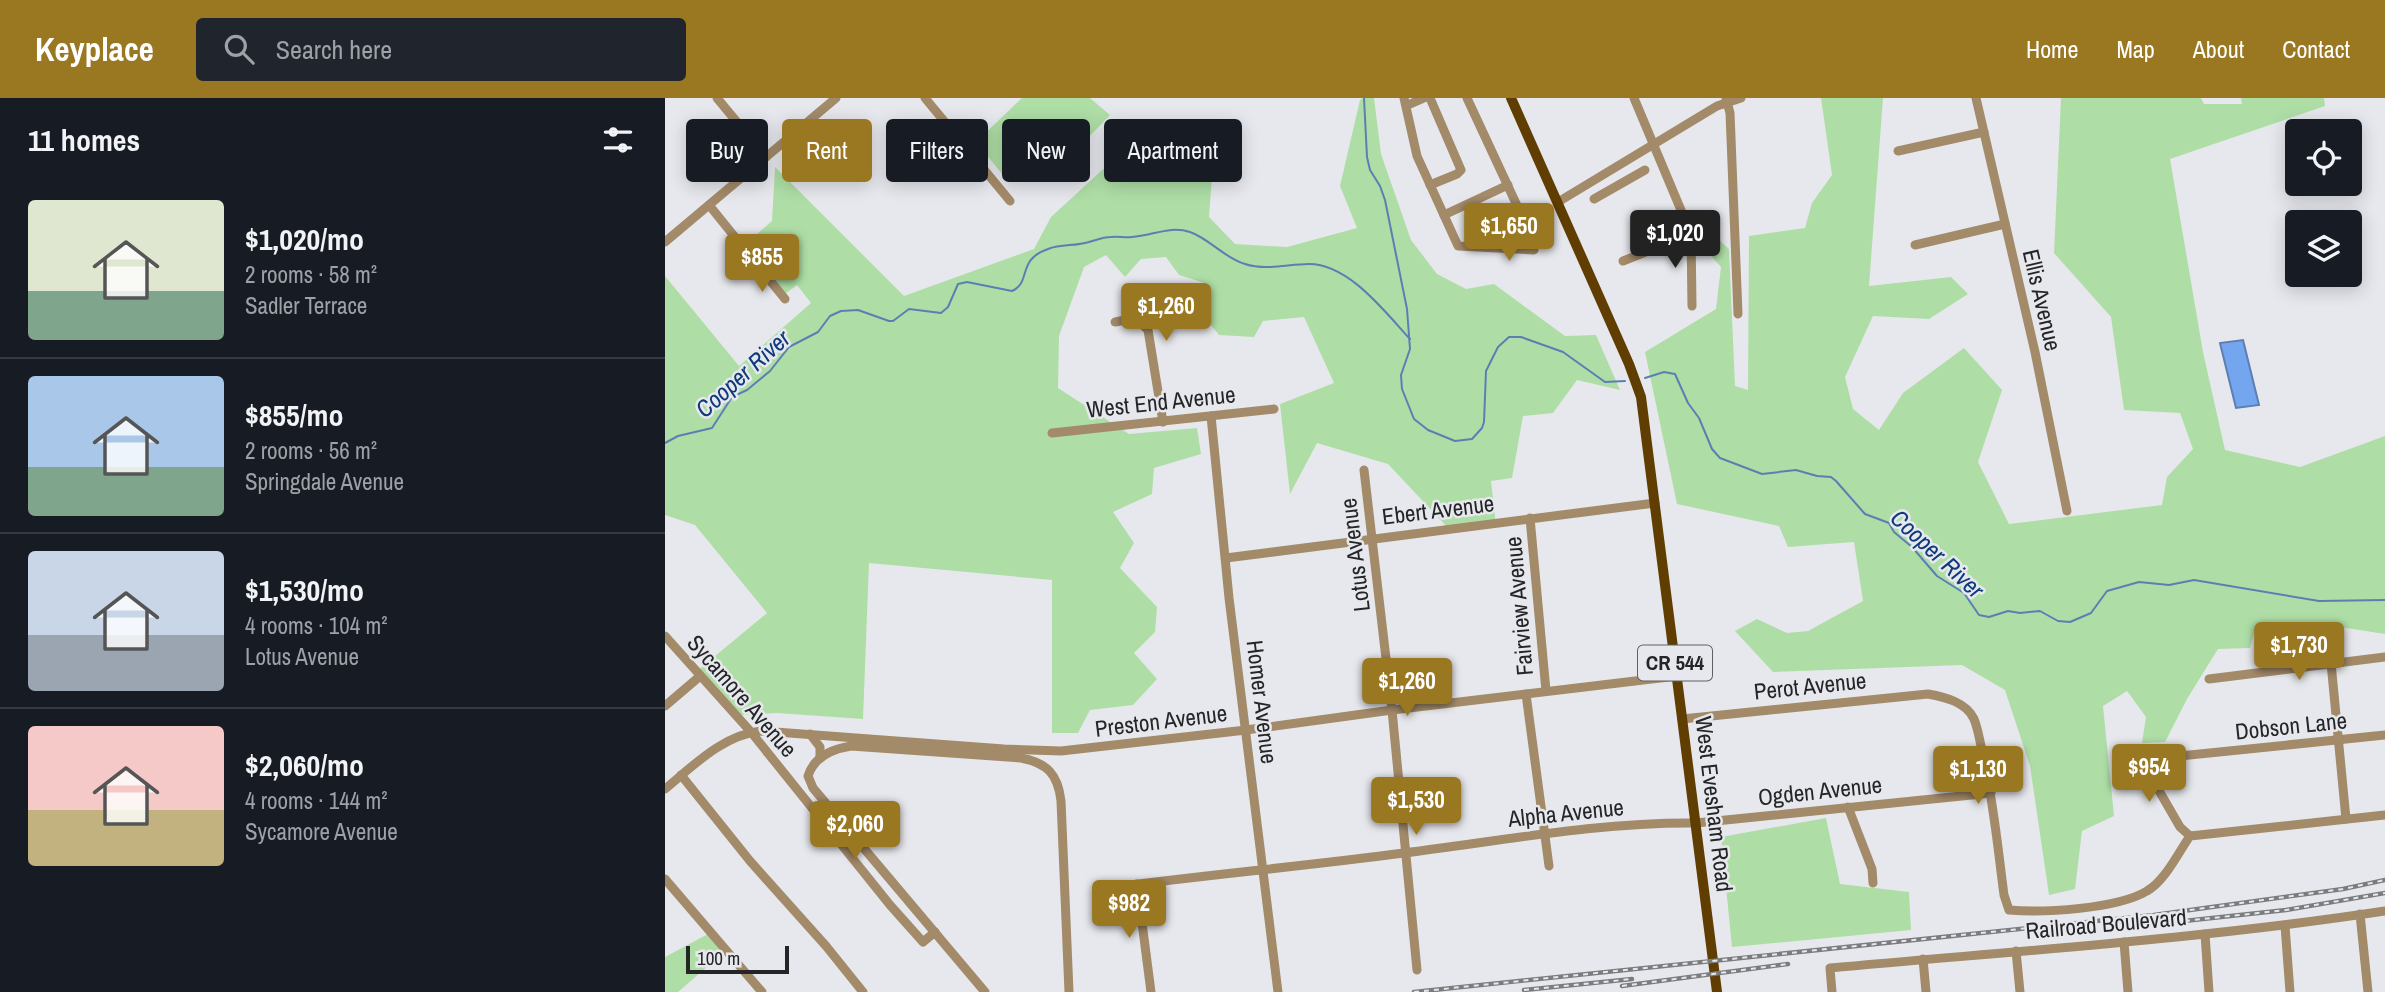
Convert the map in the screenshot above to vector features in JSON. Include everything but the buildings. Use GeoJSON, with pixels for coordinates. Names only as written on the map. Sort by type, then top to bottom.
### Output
{"type":"FeatureCollection","features":[{"type":"Feature","properties":{"kind":"main road","name":"CR 544"},"geometry":{"type":"LineString","coordinates":[[1511,98],[1557,202]]}},
{"type":"Feature","properties":{"kind":"main road","name":"West Evesham Road"},"geometry":{"type":"LineString","coordinates":[[1557,202],[1641,397],[1717,992]]}},
{"type":"Feature","properties":{"kind":"street"},"geometry":{"type":"LineString","coordinates":[[717,98],[734,119]]}},
{"type":"Feature","properties":{"kind":"street"},"geometry":{"type":"LineString","coordinates":[[768,155],[835,98]]}},
{"type":"Feature","properties":{"kind":"street"},"geometry":{"type":"LineString","coordinates":[[925,98],[1010,201]]}},
{"type":"Feature","properties":{"kind":"street"},"geometry":{"type":"LineString","coordinates":[[1424,98],[1406,102],[1417,156],[1458,246],[1534,250],[1534,242],[1467,98]]}},
{"type":"Feature","properties":{"kind":"street"},"geometry":{"type":"LineString","coordinates":[[1430,98],[1461,170],[1430,185]]}},
{"type":"Feature","properties":{"kind":"street"},"geometry":{"type":"LineString","coordinates":[[1635,98],[1691,234],[1692,306]]}},
{"type":"Feature","properties":{"kind":"street"},"geometry":{"type":"LineString","coordinates":[[1557,202],[1727,100],[1741,98]]}},
{"type":"Feature","properties":{"kind":"street","name":"Ellis Avenue"},"geometry":{"type":"LineString","coordinates":[[1976,98],[2067,511]]}},
{"type":"Feature","properties":{"kind":"street"},"geometry":{"type":"LineString","coordinates":[[1727,100],[1730,113],[1738,314]]}},
{"type":"Feature","properties":{"kind":"street"},"geometry":{"type":"LineString","coordinates":[[1898,151],[1984,132]]}},
{"type":"Feature","properties":{"kind":"street"},"geometry":{"type":"LineString","coordinates":[[1594,199],[1645,170]]}},
{"type":"Feature","properties":{"kind":"street"},"geometry":{"type":"LineString","coordinates":[[1609,171],[1618,185]]}},
{"type":"Feature","properties":{"kind":"street"},"geometry":{"type":"LineString","coordinates":[[665,242],[736,182]]}},
{"type":"Feature","properties":{"kind":"street"},"geometry":{"type":"LineString","coordinates":[[1444,215],[1508,184]]}},
{"type":"Feature","properties":{"kind":"street"},"geometry":{"type":"LineString","coordinates":[[709,205],[785,299]]}},
{"type":"Feature","properties":{"kind":"street"},"geometry":{"type":"LineString","coordinates":[[1916,245],[2005,224]]}},
{"type":"Feature","properties":{"kind":"street"},"geometry":{"type":"LineString","coordinates":[[1623,261],[1691,234]]}},
{"type":"Feature","properties":{"kind":"street"},"geometry":{"type":"LineString","coordinates":[[1115,322],[1136,318],[1148,330],[1163,422]]}},
{"type":"Feature","properties":{"kind":"street","name":"West End Avenue"},"geometry":{"type":"LineString","coordinates":[[1052,433],[1274,409]]}},
{"type":"Feature","properties":{"kind":"street","name":"Homer Avenue"},"geometry":{"type":"LineString","coordinates":[[1211,416],[1278,992]]}},
{"type":"Feature","properties":{"kind":"street","name":"Lotus Avenue"},"geometry":{"type":"LineString","coordinates":[[1364,470],[1392,710],[1417,970]]}},
{"type":"Feature","properties":{"kind":"street","name":"Ebert Avenue"},"geometry":{"type":"LineString","coordinates":[[1226,558],[1655,503]]}},
{"type":"Feature","properties":{"kind":"street","name":"Fairview Avenue"},"geometry":{"type":"LineString","coordinates":[[1530,518],[1546,691]]}},
{"type":"Feature","properties":{"kind":"street","name":"Sycamore Avenue"},"geometry":{"type":"LineString","coordinates":[[665,636],[751,732],[881,895],[923,942],[935,932]]}},
{"type":"Feature","properties":{"kind":"street"},"geometry":{"type":"LineString","coordinates":[[2209,679],[2385,657]]}},
{"type":"Feature","properties":{"kind":"street"},"geometry":{"type":"LineString","coordinates":[[2331,663],[2346,819]]}},
{"type":"Feature","properties":{"kind":"street","name":"Preston Avenue"},"geometry":{"type":"LineString","coordinates":[[665,789],[724,742],[751,732],[1061,751],[1677,676]]}},
{"type":"Feature","properties":{"kind":"street"},"geometry":{"type":"LineString","coordinates":[[665,706],[699,677]]}},
{"type":"Feature","properties":{"kind":"street","name":"Fairview Avenue"},"geometry":{"type":"LineString","coordinates":[[1526,694],[1549,866]]}},
{"type":"Feature","properties":{"kind":"street","name":"Perot Avenue"},"geometry":{"type":"LineString","coordinates":[[1682,719],[1928,694],[1941,696],[1963,707],[1973,718],[1991,793]]}},
{"type":"Feature","properties":{"kind":"street"},"geometry":{"type":"LineString","coordinates":[[810,734],[820,747],[820,758]]}},
{"type":"Feature","properties":{"kind":"street"},"geometry":{"type":"LineString","coordinates":[[825,735],[826,746],[830,752]]}},
{"type":"Feature","properties":{"kind":"street","name":"Dobson Lane"},"geometry":{"type":"LineString","coordinates":[[2190,836],[2180,827],[2154,782],[2159,758],[2385,735]]}},
{"type":"Feature","properties":{"kind":"street"},"geometry":{"type":"LineString","coordinates":[[985,992],[809,782],[811,769],[820,758],[851,746],[1021,758],[1040,763],[1052,771],[1059,787],[1061,801],[1069,992]]}},
{"type":"Feature","properties":{"kind":"street"},"geometry":{"type":"LineString","coordinates":[[1040,763],[1051,751]]}},
{"type":"Feature","properties":{"kind":"street"},"geometry":{"type":"LineString","coordinates":[[1052,771],[1061,751]]}},
{"type":"Feature","properties":{"kind":"street"},"geometry":{"type":"LineString","coordinates":[[681,775],[759,872],[826,946],[863,992]]}},
{"type":"Feature","properties":{"kind":"street"},"geometry":{"type":"LineString","coordinates":[[1991,793],[2004,895],[2009,909],[2031,912],[2106,905],[2148,891],[2190,836],[2385,815]]}},
{"type":"Feature","properties":{"kind":"street","name":"Ogden Avenue"},"geometry":{"type":"LineString","coordinates":[[1696,823],[1991,793]]}},
{"type":"Feature","properties":{"kind":"street"},"geometry":{"type":"LineString","coordinates":[[1848,807],[1872,869],[1873,883]]}},
{"type":"Feature","properties":{"kind":"street","name":"Alpha Avenue"},"geometry":{"type":"LineString","coordinates":[[1107,888],[1545,834],[1651,823],[1696,823]]}},
{"type":"Feature","properties":{"kind":"street"},"geometry":{"type":"LineString","coordinates":[[665,879],[762,992]]}},
{"type":"Feature","properties":{"kind":"street"},"geometry":{"type":"LineString","coordinates":[[1137,884],[1151,992]]}},
{"type":"Feature","properties":{"kind":"street","name":"Railroad Boulevard"},"geometry":{"type":"LineString","coordinates":[[1832,992],[1829,968],[2285,926],[2385,911]]}},
{"type":"Feature","properties":{"kind":"street"},"geometry":{"type":"LineString","coordinates":[[2360,914],[2368,992]]}},
{"type":"Feature","properties":{"kind":"street"},"geometry":{"type":"LineString","coordinates":[[2285,926],[2290,992]]}},
{"type":"Feature","properties":{"kind":"street"},"geometry":{"type":"LineString","coordinates":[[2205,934],[2209,992]]}},
{"type":"Feature","properties":{"kind":"street"},"geometry":{"type":"LineString","coordinates":[[2124,942],[2129,992]]}},
{"type":"Feature","properties":{"kind":"street"},"geometry":{"type":"LineString","coordinates":[[2016,951],[2020,992]]}},
{"type":"Feature","properties":{"kind":"street"},"geometry":{"type":"LineString","coordinates":[[1923,959],[1926,992]]}},
{"type":"Feature","properties":{"kind":"green space"},"geometry":{"type":"Polygon","coordinates":[[[1022,98],[1090,98],[1110,115],[1090,136],[1090,119],[1002,119],[1002,174],[988,157],[988,131],[1022,98]]]}},
{"type":"Feature","properties":{"kind":"green space"},"geometry":{"type":"Polygon","coordinates":[[[1374,98],[1381,154],[1411,240],[1437,274],[1466,289],[1494,284],[1565,336],[1596,335],[1620,390],[1577,380],[1553,413],[1523,416],[1512,478],[1491,481],[1496,525],[1450,530],[1388,464],[1317,443],[1290,494],[1280,404],[1334,383],[1304,317],[1263,321],[1254,337],[1219,335],[1205,318],[1208,284],[1179,275],[1166,257],[1141,259],[1125,277],[1106,255],[1084,267],[1059,336],[1058,388],[1129,434],[1197,428],[1201,454],[1154,468],[1152,494],[1113,512],[1134,543],[1120,568],[1157,607],[1155,632],[1134,653],[1157,679],[1133,705],[1090,710],[1078,733],[1052,733],[1052,580],[869,563],[863,719],[777,713],[741,715],[697,671],[767,613],[695,525],[665,515],[665,276],[739,366],[811,303],[797,285],[782,296],[743,246],[772,221],[775,167],[782,174],[782,182],[790,182],[904,296],[1034,249],[1051,217],[1104,168],[1104,182],[1212,182],[1209,217],[1235,244],[1287,247],[1357,228],[1340,186],[1360,100],[1374,98]]]}},
{"type":"Feature","properties":{"kind":"green space"},"geometry":{"type":"Polygon","coordinates":[[[1821,98],[1883,98],[1869,286],[1951,277],[1968,294],[1929,319],[1873,316],[1845,377],[1853,409],[1879,430],[1903,393],[1964,348],[2002,390],[1978,462],[2009,524],[2162,505],[2167,477],[2193,449],[2180,413],[2124,410],[2111,317],[2054,253],[2061,98],[2201,98],[2204,104],[2242,104],[2241,98],[2324,98],[2325,106],[2170,159],[2203,352],[2225,450],[2300,467],[2385,436],[2385,634],[2340,627],[2315,629],[2316,659],[2292,661],[2287,627],[2256,626],[2250,648],[2218,649],[2187,699],[2165,742],[2142,743],[2146,717],[2127,691],[2103,706],[2114,816],[2082,831],[2075,889],[2049,895],[2030,766],[2005,690],[1962,665],[1773,672],[1735,631],[1757,619],[1787,633],[1808,631],[1863,601],[1854,542],[1788,547],[1779,526],[1677,504],[1645,352],[1716,309],[1721,267],[1705,249],[1705,227],[1729,249],[1735,386],[1748,390],[1749,236],[1805,228],[1812,203],[1832,175],[1821,98]]]}},
{"type":"Feature","properties":{"kind":"green space"},"geometry":{"type":"Polygon","coordinates":[[[1826,818],[1840,884],[1909,892],[1911,930],[1732,947],[1721,837],[1826,818]]]}},
{"type":"Feature","properties":{"kind":"green space"},"geometry":{"type":"Polygon","coordinates":[[[708,934],[723,953],[678,992],[665,992],[665,957],[708,934]]]}},
{"type":"Feature","properties":{"kind":"water"},"geometry":{"type":"Polygon","coordinates":[[[2243,340],[2259,405],[2236,408],[2220,343],[2243,340]]]}},
{"type":"Feature","properties":{"kind":"waterway","name":"Cooper River"},"geometry":{"type":"LineString","coordinates":[[1364,98],[1367,157],[1370,170],[1385,200],[1407,309],[1410,349],[1401,375],[1402,389],[1414,419],[1428,430],[1455,441],[1472,439],[1484,422],[1486,371],[1498,347],[1509,337],[1521,337],[1563,352],[1605,382],[1625,381]]}},
{"type":"Feature","properties":{"kind":"waterway","name":"Cooper River"},"geometry":{"type":"LineString","coordinates":[[665,443],[678,436],[712,428],[732,397],[747,390],[770,371],[789,347],[818,332],[830,316],[841,311],[858,310],[893,321],[909,309],[941,313],[948,307],[958,284],[967,282],[1012,291],[1022,282],[1028,265],[1038,254],[1053,247],[1108,237],[1183,230],[1197,235],[1245,264],[1261,267],[1309,264],[1324,266],[1338,272],[1365,291],[1410,339]]}},
{"type":"Feature","properties":{"kind":"waterway","name":"Cooper River"},"geometry":{"type":"LineString","coordinates":[[1645,378],[1664,372],[1675,374],[1712,449],[1720,458],[1762,474],[1796,470],[1831,477],[1865,514],[1889,523],[1894,532],[1912,547],[1937,576],[1964,593],[1979,615],[1989,617],[2008,611],[2040,611],[2058,621],[2070,622],[2091,613],[2107,591],[2139,582],[2169,585],[2194,580],[2319,601],[2385,600]]}},
{"type":"Feature","properties":{"kind":"railway"},"geometry":{"type":"LineString","coordinates":[[1414,992],[2154,915],[2343,889],[2385,880]]}},
{"type":"Feature","properties":{"kind":"railway"},"geometry":{"type":"LineString","coordinates":[[2175,922],[2286,910],[2385,893]]}},
{"type":"Feature","properties":{"kind":"railway"},"geometry":{"type":"LineString","coordinates":[[1622,986],[1788,964]]}},
{"type":"Feature","properties":{"kind":"railway"},"geometry":{"type":"LineString","coordinates":[[1524,990],[1632,979]]}}]}
